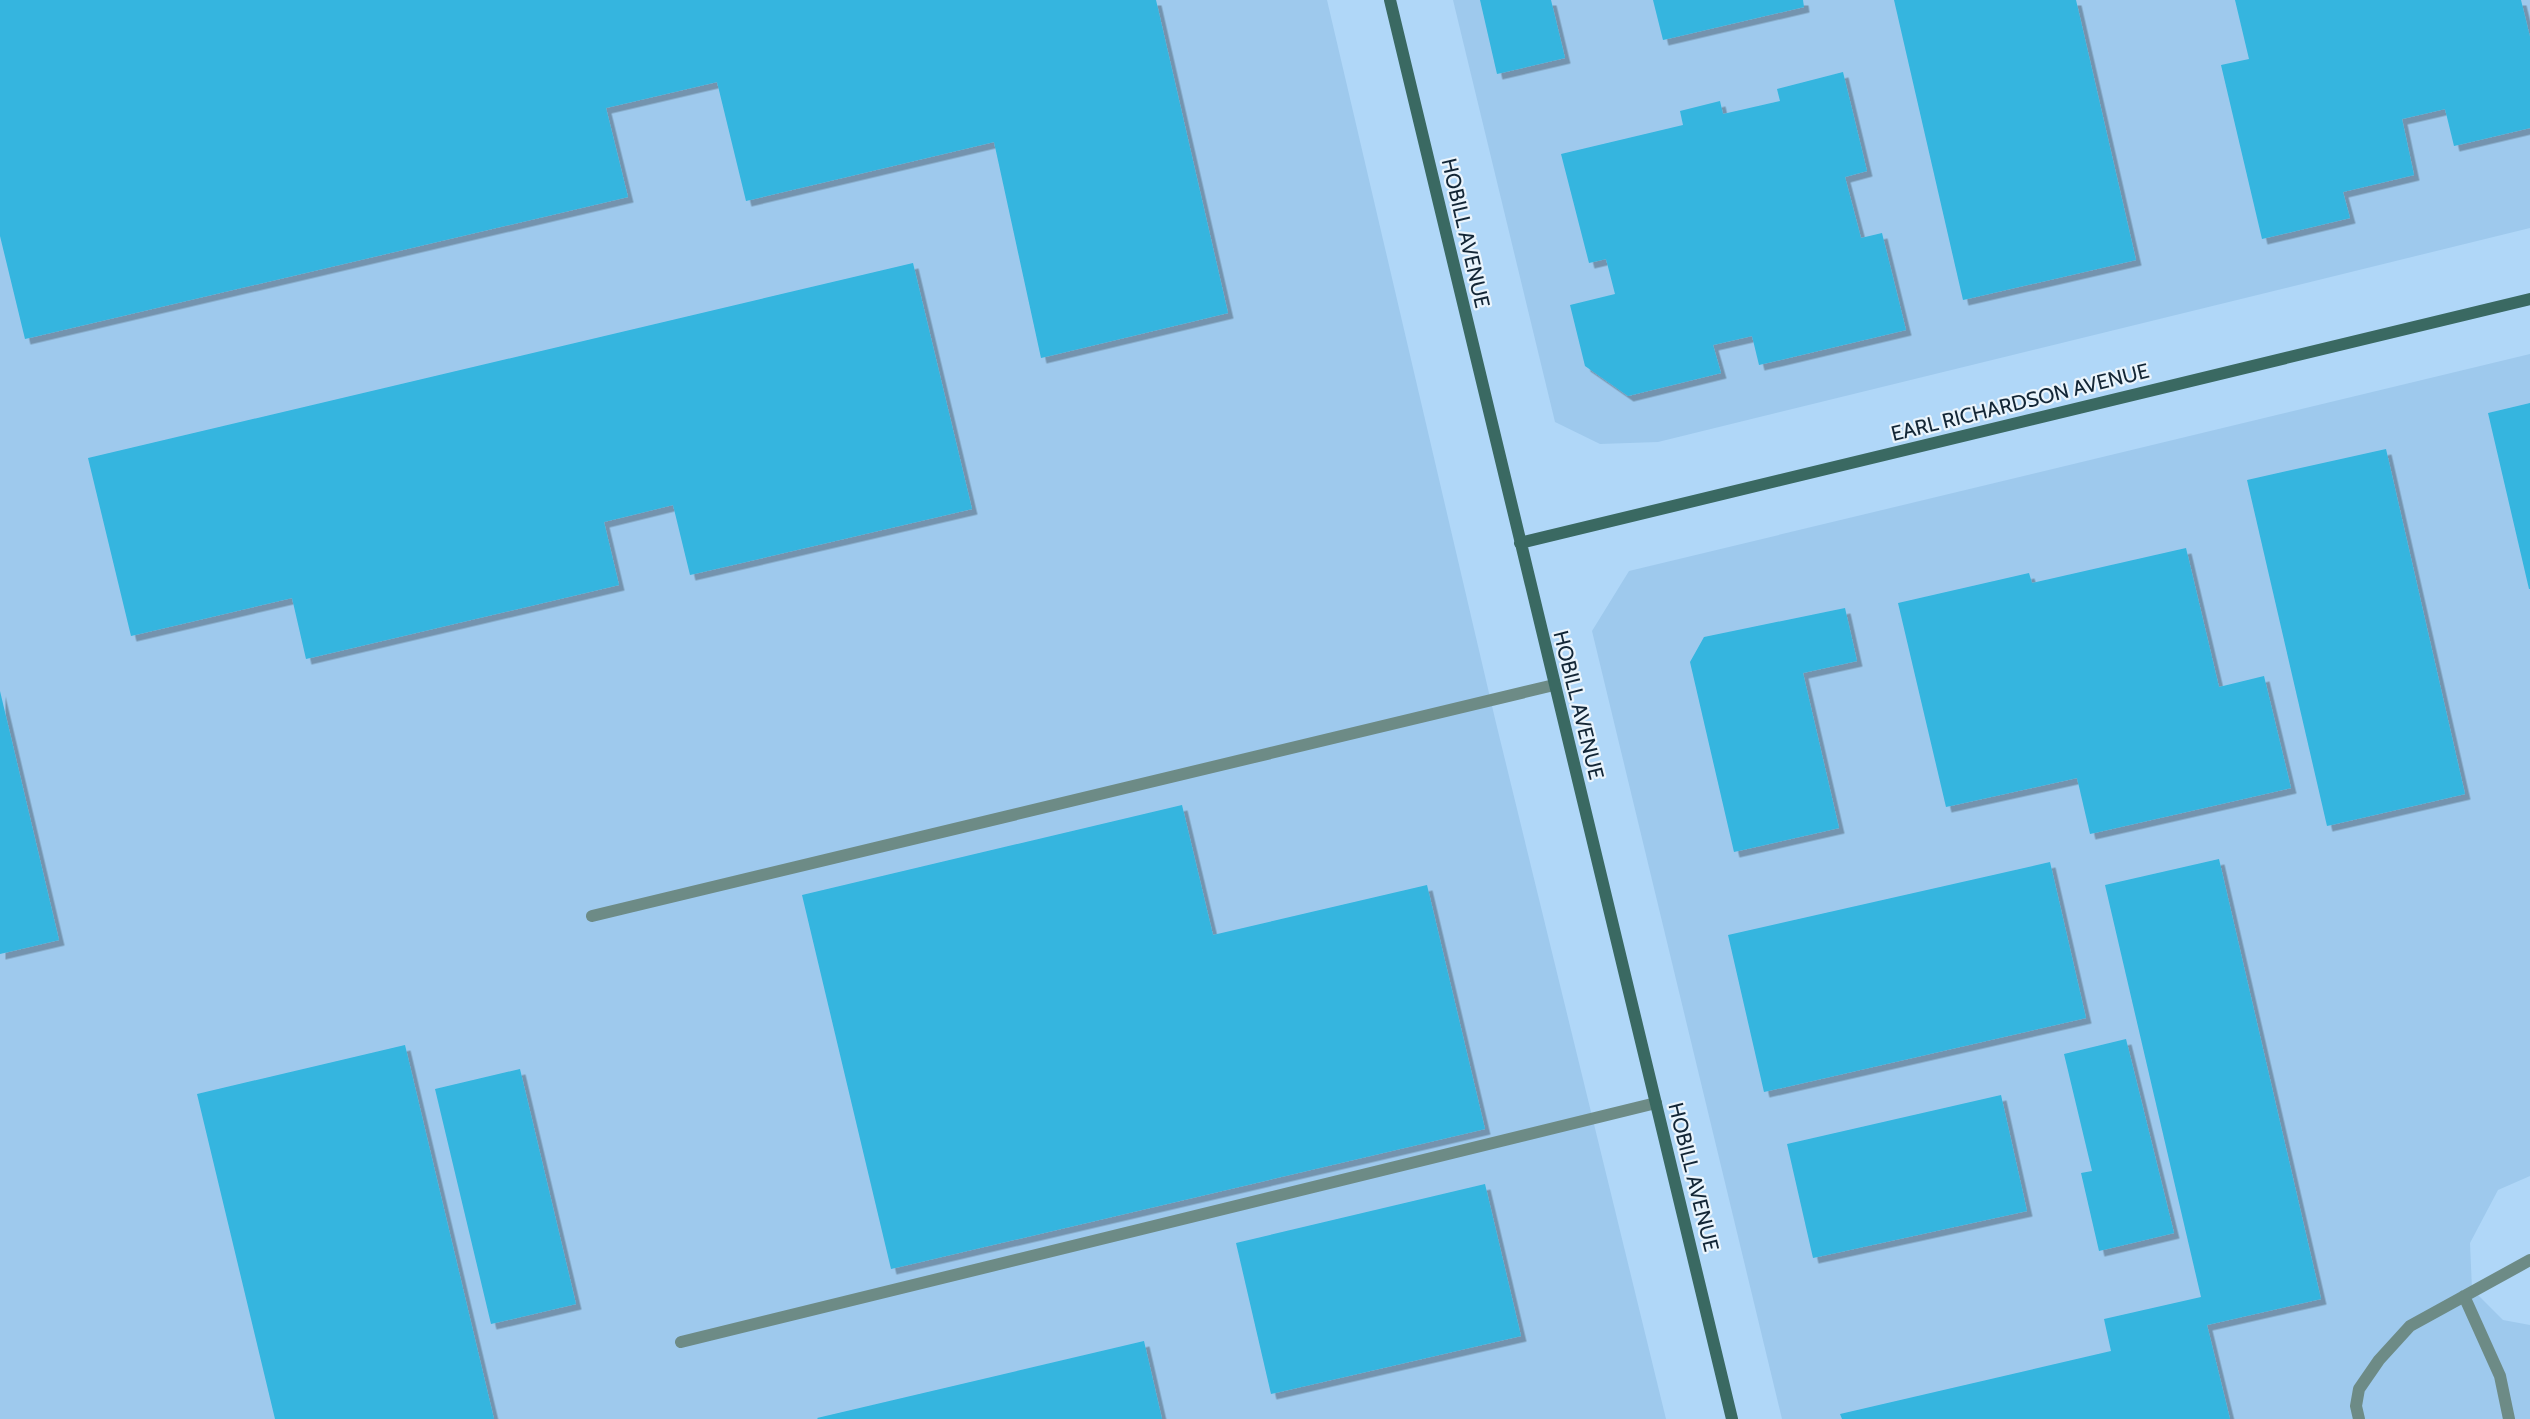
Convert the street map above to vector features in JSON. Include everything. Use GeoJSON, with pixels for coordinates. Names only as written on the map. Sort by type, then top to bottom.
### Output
{"type":"FeatureCollection","features":[{"type":"Feature","properties":{"kind":"street","name":"HOBILL AVENUE"},"geometry":{"type":"LineString","coordinates":[[1390,0],[1732,1419]]}},
{"type":"Feature","properties":{"kind":"street","name":"EARL RICHARDSON AVENUE"},"geometry":{"type":"LineString","coordinates":[[1520,543],[2530,299]]}},
{"type":"Feature","properties":{"kind":"lane"},"geometry":{"type":"LineString","coordinates":[[592,916],[1554,685]]}},
{"type":"Feature","properties":{"kind":"lane"},"geometry":{"type":"LineString","coordinates":[[681,1342],[1656,1103]]}},
{"type":"Feature","properties":{"kind":"lane"},"geometry":{"type":"LineString","coordinates":[[2359,1419],[2356,1406],[2359,1389],[2379,1360],[2410,1326],[2530,1260]]}},
{"type":"Feature","properties":{"kind":"lane"},"geometry":{"type":"LineString","coordinates":[[2464,1296],[2500,1376],[2509,1419]]}},
{"type":"Feature","properties":{"kind":"shaded area"},"geometry":{"type":"Polygon","coordinates":[[[0,0],[1327,0],[1496,723],[1666,1419],[0,1419],[0,0]]]}},
{"type":"Feature","properties":{"kind":"shaded area"},"geometry":{"type":"Polygon","coordinates":[[[1453,0],[2530,0],[2530,228],[1658,442],[1600,444],[1555,422],[1453,0]]]}},
{"type":"Feature","properties":{"kind":"shaded area"},"geometry":{"type":"Polygon","coordinates":[[[2530,354],[2530,1176],[2498,1190],[2470,1243],[2472,1289],[2503,1320],[2530,1325],[2530,1419],[1782,1419],[1592,631],[1629,571],[2530,354]]]}},
{"type":"Feature","properties":{"kind":"building"},"geometry":{"type":"Polygon","coordinates":[[[0,0],[1156,0],[1228,313],[1041,358],[994,142],[746,201],[717,82],[606,108],[628,197],[25,339],[0,236],[0,0]]]}},
{"type":"Feature","properties":{"kind":"building"},"geometry":{"type":"Polygon","coordinates":[[[1480,0],[1551,0],[1565,58],[1497,74],[1480,0]]]}},
{"type":"Feature","properties":{"kind":"building"},"geometry":{"type":"Polygon","coordinates":[[[1653,0],[1803,0],[1804,7],[1663,40],[1653,0]]]}},
{"type":"Feature","properties":{"kind":"building"},"geometry":{"type":"Polygon","coordinates":[[[1894,0],[2076,0],[2136,260],[1963,300],[1894,0]]]}},
{"type":"Feature","properties":{"kind":"building"},"geometry":{"type":"Polygon","coordinates":[[[2235,0],[2521,0],[2530,37],[2530,128],[2454,146],[2445,109],[2402,119],[2414,175],[2343,192],[2350,218],[2262,239],[2221,65],[2249,59],[2235,0]]]}},
{"type":"Feature","properties":{"kind":"building"},"geometry":{"type":"Polygon","coordinates":[[[1843,72],[1867,171],[1845,177],[1861,238],[1882,233],[1906,330],[1759,365],[1752,336],[1713,345],[1721,373],[1628,396],[1585,366],[1570,305],[1615,294],[1606,259],[1589,263],[1561,154],[1683,125],[1680,111],[1720,101],[1723,114],[1780,101],[1777,89],[1843,72]]]}},
{"type":"Feature","properties":{"kind":"building"},"geometry":{"type":"Polygon","coordinates":[[[913,263],[972,509],[690,575],[673,505],[604,522],[619,585],[306,659],[292,598],[131,636],[88,458],[913,263]]]}},
{"type":"Feature","properties":{"kind":"building"},"geometry":{"type":"Polygon","coordinates":[[[2530,403],[2530,589],[2529,589],[2488,413],[2530,403]]]}},
{"type":"Feature","properties":{"kind":"building"},"geometry":{"type":"Polygon","coordinates":[[[2386,449],[2465,794],[2327,826],[2247,480],[2386,449]]]}},
{"type":"Feature","properties":{"kind":"building"},"geometry":{"type":"Polygon","coordinates":[[[2186,548],[2219,687],[2264,676],[2291,788],[2090,834],[2077,778],[1946,807],[1898,603],[2029,573],[2032,583],[2186,548]]]}},
{"type":"Feature","properties":{"kind":"building"},"geometry":{"type":"Polygon","coordinates":[[[1845,608],[1857,661],[1803,673],[1839,828],[1734,852],[1690,662],[1704,637],[1845,608]]]}},
{"type":"Feature","properties":{"kind":"building"},"geometry":{"type":"Polygon","coordinates":[[[0,691],[59,940],[0,954],[0,691]]]}},
{"type":"Feature","properties":{"kind":"building"},"geometry":{"type":"Polygon","coordinates":[[[1182,805],[1213,935],[1427,885],[1485,1129],[891,1269],[802,895],[1182,805]]]}},
{"type":"Feature","properties":{"kind":"building"},"geometry":{"type":"Polygon","coordinates":[[[2219,859],[2321,1299],[2207,1325],[2230,1419],[1842,1419],[1840,1414],[2111,1351],[2104,1319],[2201,1297],[2105,885],[2219,859]]]}},
{"type":"Feature","properties":{"kind":"building"},"geometry":{"type":"Polygon","coordinates":[[[2050,862],[2086,1018],[1764,1092],[1728,935],[2050,862]]]}},
{"type":"Feature","properties":{"kind":"building"},"geometry":{"type":"Polygon","coordinates":[[[2126,1039],[2174,1233],[2099,1251],[2081,1173],[2092,1171],[2064,1054],[2126,1039]]]}},
{"type":"Feature","properties":{"kind":"building"},"geometry":{"type":"Polygon","coordinates":[[[405,1045],[494,1419],[275,1419],[197,1094],[405,1045]]]}},
{"type":"Feature","properties":{"kind":"building"},"geometry":{"type":"Polygon","coordinates":[[[520,1069],[576,1304],[491,1324],[435,1089],[520,1069]]]}},
{"type":"Feature","properties":{"kind":"building"},"geometry":{"type":"Polygon","coordinates":[[[2001,1095],[2027,1211],[1813,1258],[1787,1144],[2001,1095]]]}},
{"type":"Feature","properties":{"kind":"building"},"geometry":{"type":"Polygon","coordinates":[[[1485,1184],[1521,1336],[1271,1394],[1236,1243],[1485,1184]]]}},
{"type":"Feature","properties":{"kind":"building"},"geometry":{"type":"Polygon","coordinates":[[[1144,1341],[1162,1419],[817,1418],[1144,1341]]]}}]}
